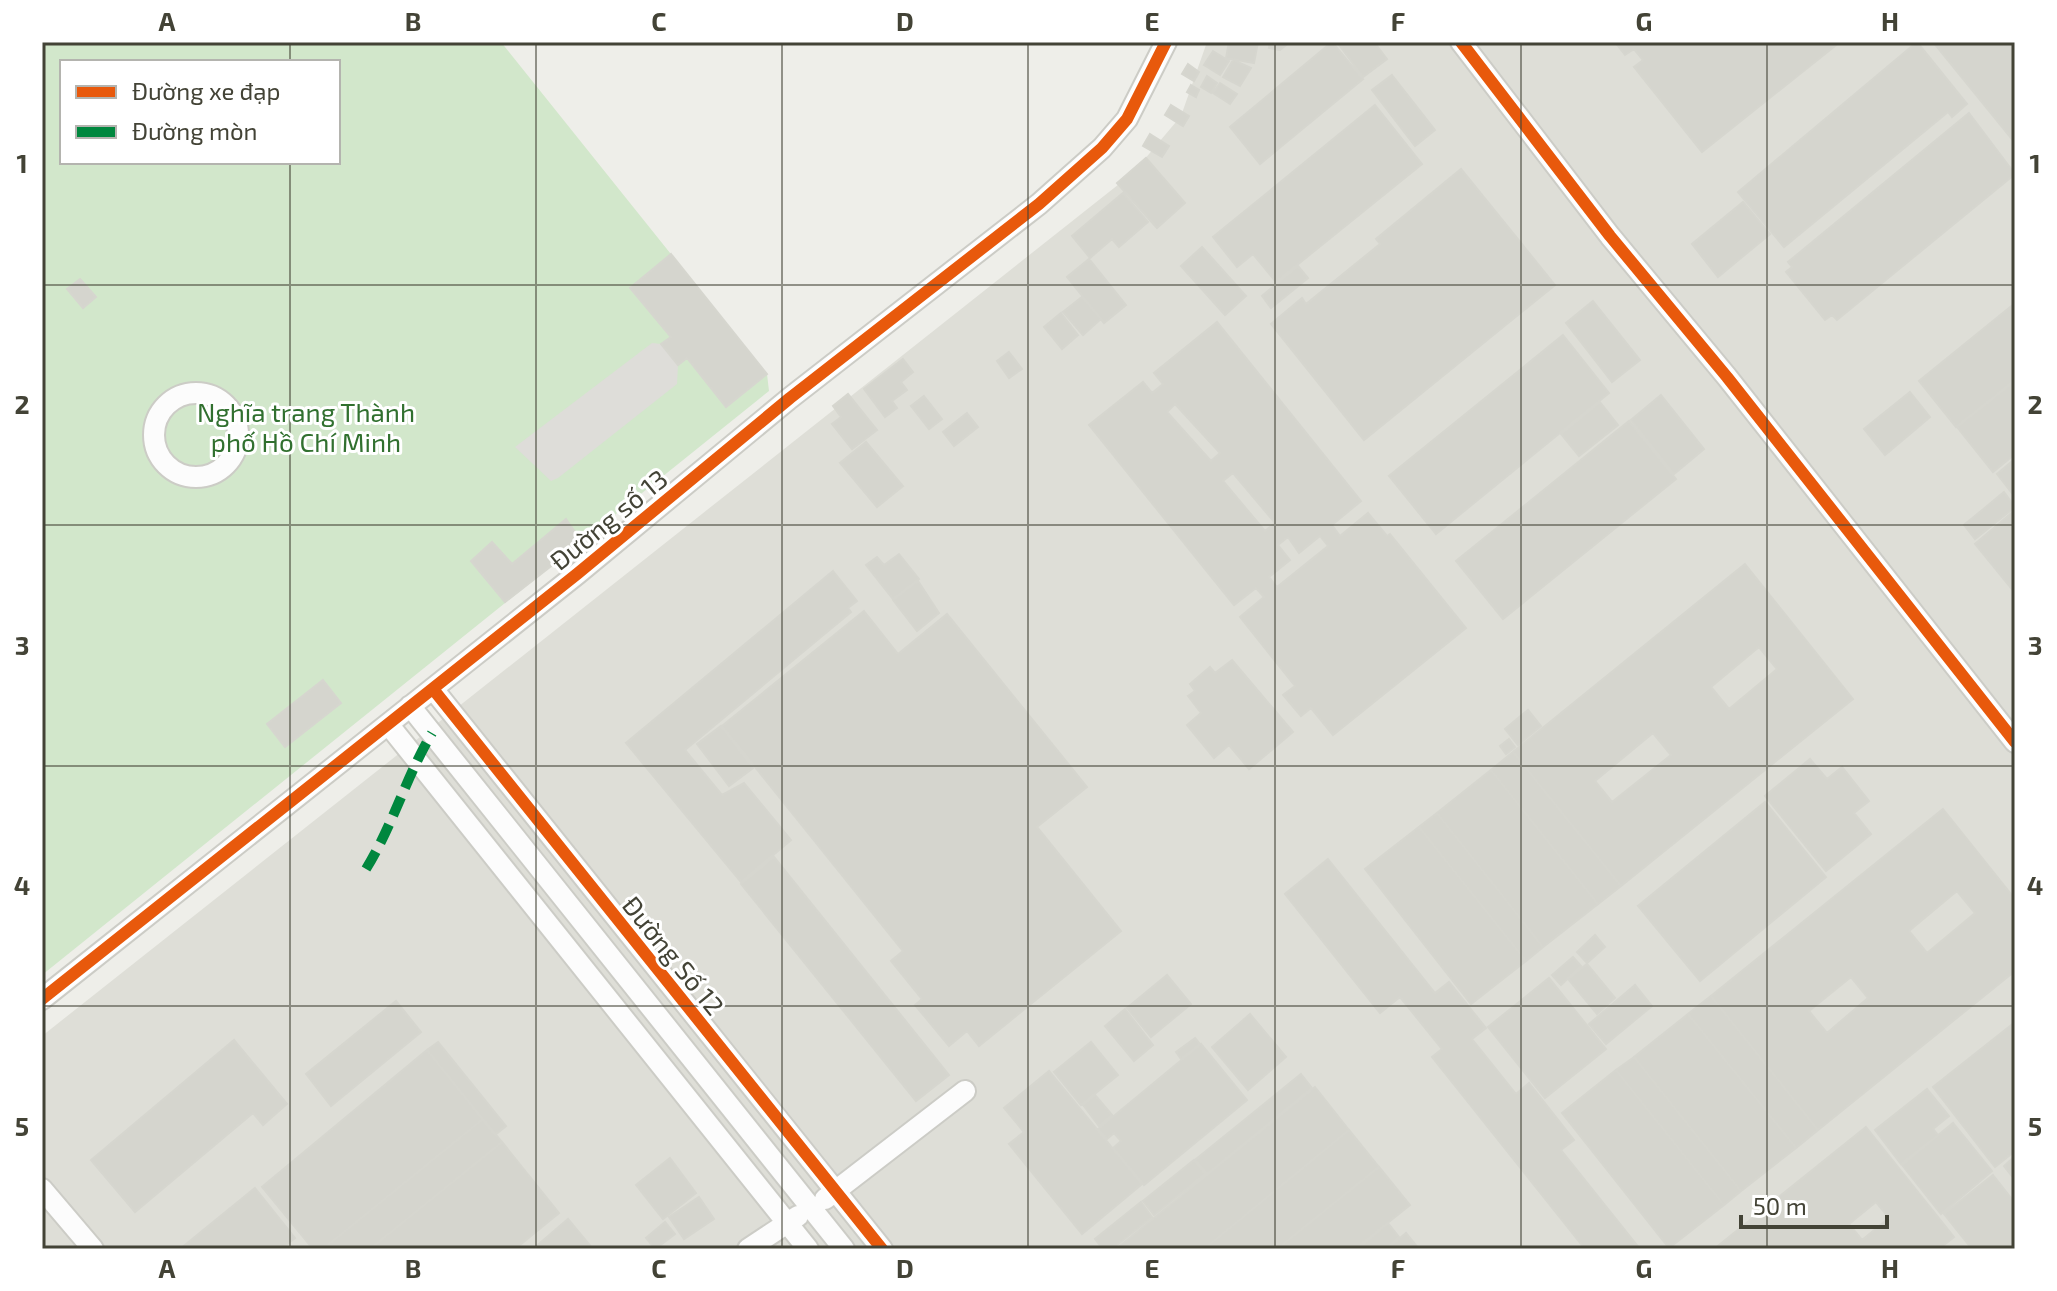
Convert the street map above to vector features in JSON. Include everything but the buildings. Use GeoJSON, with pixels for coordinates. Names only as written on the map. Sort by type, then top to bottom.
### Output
{"type":"FeatureCollection","features":[{"type":"Feature","properties":{"kind":"street","name":"Đường số 13"},"geometry":{"type":"LineString","coordinates":[[42,999],[1060,185],[1102,148],[1127,119],[1166,42]]}},
{"type":"Feature","properties":{"kind":"street"},"geometry":{"type":"LineString","coordinates":[[1461,42],[1610,236],[1727,377],[2015,742]]}},
{"type":"Feature","properties":{"kind":"street"},"geometry":{"type":"LineString","coordinates":[[193,393],[220,400],[236,424],[234,452],[226,464],[203,476],[177,473],[166,465],[154,442],[158,416],[167,404],[193,393]]}},
{"type":"Feature","properties":{"kind":"street","name":"Đường Số 12"},"geometry":{"type":"LineString","coordinates":[[433,689],[882,1249]]}},
{"type":"Feature","properties":{"kind":"street","name":"Đường Số 12"},"geometry":{"type":"LineString","coordinates":[[410,706],[844,1249]]}},
{"type":"Feature","properties":{"kind":"street"},"geometry":{"type":"LineString","coordinates":[[388,724],[808,1249]]}},
{"type":"Feature","properties":{"kind":"street"},"geometry":{"type":"LineString","coordinates":[[748,1249],[836,1192],[965,1091]]}},
{"type":"Feature","properties":{"kind":"street"},"geometry":{"type":"LineString","coordinates":[[42,1189],[93,1249]]}},
{"type":"Feature","properties":{"kind":"shaded area"},"geometry":{"type":"Polygon","coordinates":[[[1207,42],[2015,42],[2015,1249],[42,1249],[42,1036],[1133,173],[1181,116],[1207,42]]]}},
{"type":"Feature","properties":{"kind":"shaded area"},"geometry":{"type":"Polygon","coordinates":[[[652,343],[661,344],[678,365],[677,384],[558,478],[551,481],[515,447],[652,343]]]}},
{"type":"Feature","properties":{"kind":"green space","name":"Nghĩa trang Thành phố Hồ Chí Minh"},"geometry":{"type":"Polygon","coordinates":[[[42,42],[501,42],[767,374],[769,391],[42,975],[42,42]]]}},
{"type":"Feature","properties":{"kind":"marked path"},"geometry":{"type":"LineString","coordinates":[[366,869],[432,733]]}},
{"type":"Feature","properties":{"kind":"cycle path"},"geometry":{"type":"LineString","coordinates":[[42,999],[577,574],[790,398],[1039,204],[1102,148],[1127,119],[1166,42]]}},
{"type":"Feature","properties":{"kind":"cycle path"},"geometry":{"type":"LineString","coordinates":[[1461,42],[1610,236],[1727,377],[2015,742]]}},
{"type":"Feature","properties":{"kind":"cycle path"},"geometry":{"type":"LineString","coordinates":[[433,689],[882,1249]]}}]}
